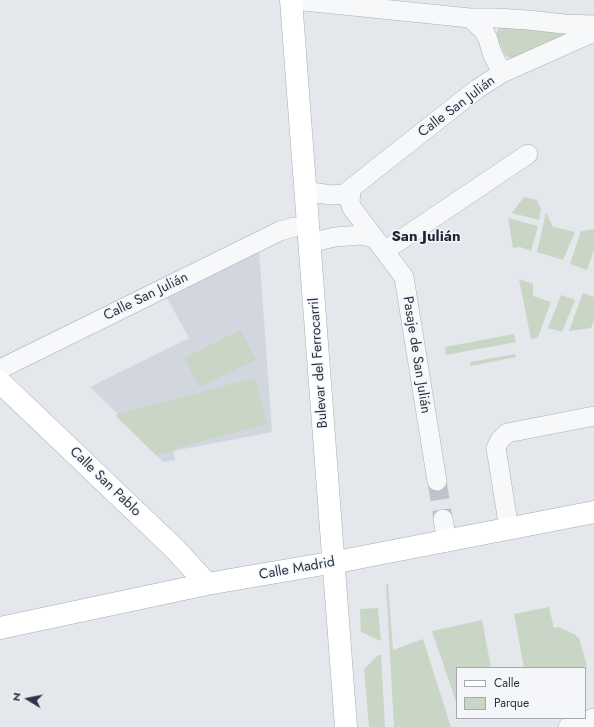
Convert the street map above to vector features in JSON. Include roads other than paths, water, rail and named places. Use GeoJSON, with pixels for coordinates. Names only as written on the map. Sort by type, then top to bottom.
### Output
{"type":"FeatureCollection","features":[{"type":"Feature","properties":{"kind":"main road","name":"Bulevar del Ferrocarril"},"geometry":{"type":"LineString","coordinates":[[278,0],[294,227],[327,564],[346,727]]}},
{"type":"Feature","properties":{"kind":"main road","name":"Bulevar del Ferrocarril"},"geometry":{"type":"LineString","coordinates":[[292,0],[309,243],[327,564],[332,727]]}},
{"type":"Feature","properties":{"kind":"main road","name":"Calle San Pablo"},"geometry":{"type":"LineString","coordinates":[[0,382],[175,549],[207,584]]}},
{"type":"Feature","properties":{"kind":"main road","name":"Calle Madrid"},"geometry":{"type":"LineString","coordinates":[[0,628],[207,584],[447,542],[594,512]]}},
{"type":"Feature","properties":{"kind":"street"},"geometry":{"type":"LineString","coordinates":[[292,0],[470,18],[496,18],[594,25]]}},
{"type":"Feature","properties":{"kind":"street"},"geometry":{"type":"LineString","coordinates":[[470,18],[482,28],[502,73]]}},
{"type":"Feature","properties":{"kind":"street"},"geometry":{"type":"LineString","coordinates":[[488,39],[488,29],[496,18]]}},
{"type":"Feature","properties":{"kind":"street","name":"Calle San Julián"},"geometry":{"type":"LineString","coordinates":[[305,191],[338,196],[344,194],[477,89],[502,73],[594,32]]}},
{"type":"Feature","properties":{"kind":"street"},"geometry":{"type":"LineString","coordinates":[[394,245],[528,154]]}},
{"type":"Feature","properties":{"kind":"street"},"geometry":{"type":"LineString","coordinates":[[351,189],[350,202],[352,208],[375,238]]}},
{"type":"Feature","properties":{"kind":"street","name":"Calle San Julián"},"geometry":{"type":"LineString","coordinates":[[0,369],[280,231],[294,227]]}},
{"type":"Feature","properties":{"kind":"street"},"geometry":{"type":"LineString","coordinates":[[309,243],[335,237],[361,235],[375,238]]}},
{"type":"Feature","properties":{"kind":"street","name":"Pasaje de San Julián"},"geometry":{"type":"LineString","coordinates":[[375,238],[404,277],[437,481]]}},
{"type":"Feature","properties":{"kind":"street"},"geometry":{"type":"LineString","coordinates":[[509,529],[496,448],[500,440],[507,433],[594,416]]}},
{"type":"Feature","properties":{"kind":"street"},"geometry":{"type":"LineString","coordinates":[[443,518],[447,542]]}},
{"type":"Feature","properties":{"kind":"street"},"geometry":{"type":"LineString","coordinates":[[568,727],[594,718]]}},
{"type":"Feature","properties":{"kind":"tunnel"},"geometry":{"type":"LineString","coordinates":[[437,481],[443,519]]}},
{"type":"Feature","properties":{"kind":"district","name":"San Julián"},"geometry":{"type":"Point","coordinates":[426,237]}}]}
